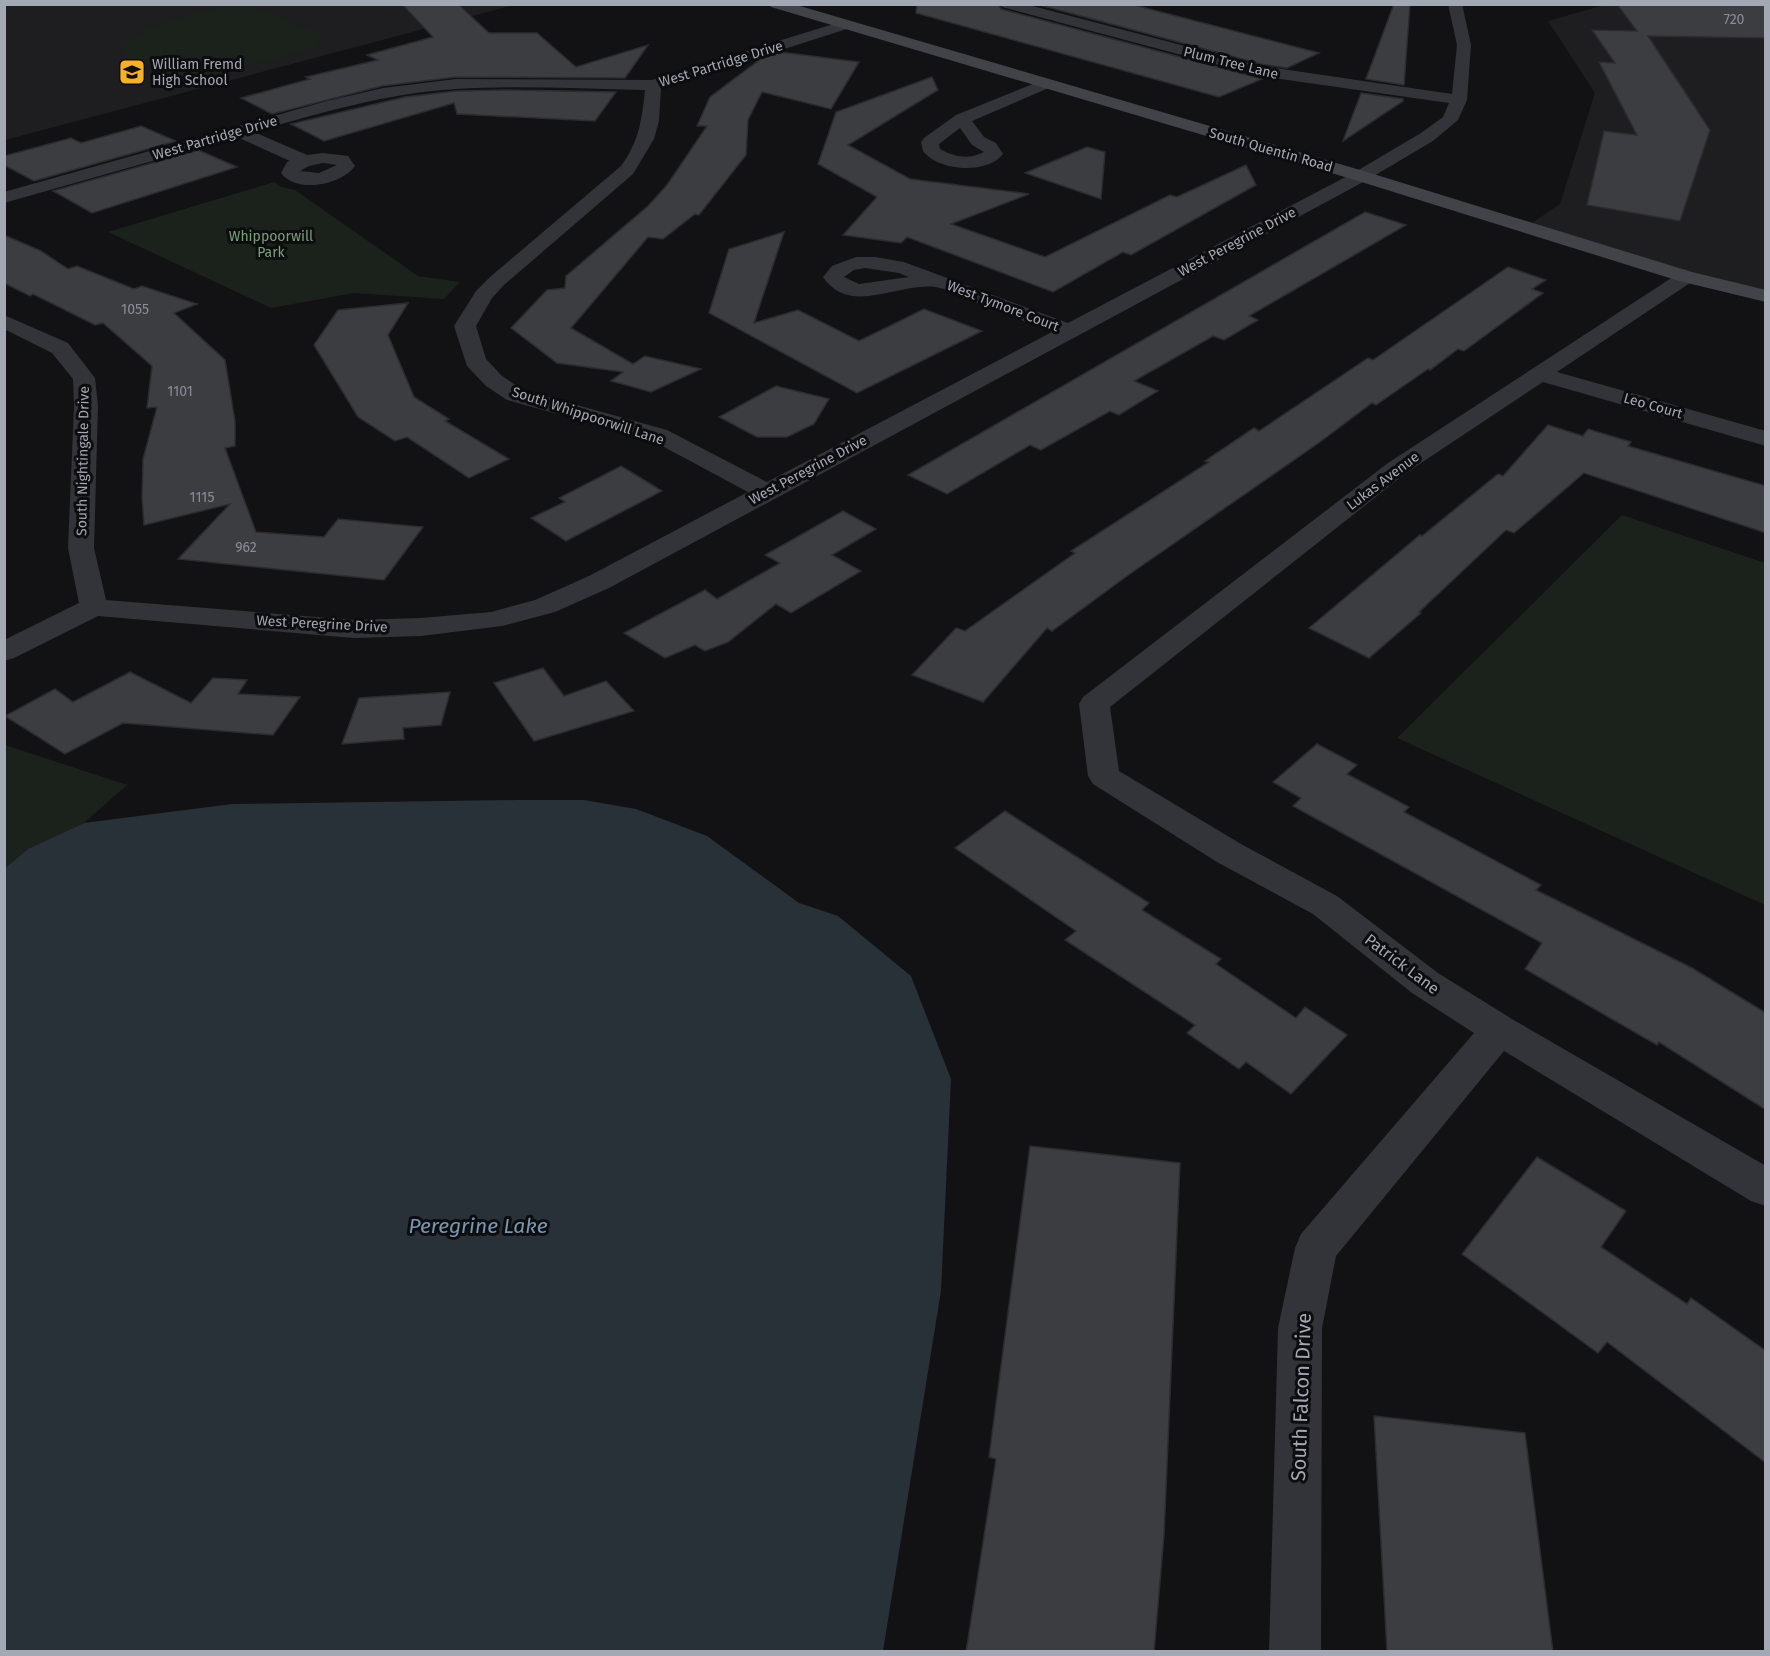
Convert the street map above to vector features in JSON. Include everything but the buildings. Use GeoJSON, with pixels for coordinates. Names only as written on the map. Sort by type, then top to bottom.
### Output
{"type":"FeatureCollection","features":[{"type":"Feature","properties":{"kind":"main road","name":"South Quentin Road"},"geometry":{"type":"LineString","coordinates":[[776,4],[1361,177],[1686,277],[1766,296]]}},
{"type":"Feature","properties":{"kind":"street","name":"Plum Tree Lane"},"geometry":{"type":"LineString","coordinates":[[1007,4],[1260,71],[1459,100]]}},
{"type":"Feature","properties":{"kind":"street","name":"West Peregrine Drive"},"geometry":{"type":"LineString","coordinates":[[94,608],[354,629],[421,627],[492,620],[545,606],[598,582],[1361,177],[1427,137],[1450,120],[1459,100],[1464,45],[1455,4]]}},
{"type":"Feature","properties":{"kind":"street","name":"West Partridge Drive"},"geometry":{"type":"LineString","coordinates":[[4,198],[360,98],[427,87],[487,82],[654,85],[845,25]]}},
{"type":"Feature","properties":{"kind":"street"},"geometry":{"type":"LineString","coordinates":[[487,82],[499,66]]}},
{"type":"Feature","properties":{"kind":"street"},"geometry":{"type":"LineString","coordinates":[[427,87],[438,73]]}},
{"type":"Feature","properties":{"kind":"street"},"geometry":{"type":"LineString","coordinates":[[962,119],[1045,84]]}},
{"type":"Feature","properties":{"kind":"street","name":"South Whippoorwill Lane"},"geometry":{"type":"LineString","coordinates":[[654,85],[649,135],[643,148],[627,170],[483,295],[465,326],[469,343],[475,361],[494,381],[515,395],[659,435],[768,492]]}},
{"type":"Feature","properties":{"kind":"street"},"geometry":{"type":"LineString","coordinates":[[238,131],[305,161]]}},
{"type":"Feature","properties":{"kind":"street","name":"Lukas Avenue"},"geometry":{"type":"LineString","coordinates":[[1094,704],[1397,468],[1686,277]]}},
{"type":"Feature","properties":{"kind":"street","name":"West Tymore Court"},"geometry":{"type":"LineString","coordinates":[[938,281],[1069,331]]}},
{"type":"Feature","properties":{"kind":"street","name":"South Nightingale Drive"},"geometry":{"type":"LineString","coordinates":[[4,321],[60,348],[84,378],[86,406],[81,548],[94,608]]}},
{"type":"Feature","properties":{"kind":"street","name":"Leo Court"},"geometry":{"type":"LineString","coordinates":[[1540,374],[1766,439]]}},
{"type":"Feature","properties":{"kind":"street"},"geometry":{"type":"LineString","coordinates":[[4,652],[94,608]]}},
{"type":"Feature","properties":{"kind":"street","name":"Patrick Lane"},"geometry":{"type":"LineString","coordinates":[[1094,704],[1104,776],[1229,854],[1325,905],[1425,983],[1499,1030],[1766,1188]]}},
{"type":"Feature","properties":{"kind":"street","name":"South Falcon Drive"},"geometry":{"type":"LineString","coordinates":[[1295,1652],[1300,1328],[1316,1248],[1499,1030]]}},
{"type":"Feature","properties":{"kind":"shaded area","name":"William Fremd High School"},"geometry":{"type":"Polygon","coordinates":[[[5,5],[514,5],[5,140],[5,5]]]}},
{"type":"Feature","properties":{"kind":"shaded area"},"geometry":{"type":"Polygon","coordinates":[[[1604,5],[1765,5],[1765,296],[1526,227],[1560,204],[1595,93],[1548,21],[1604,5]]]}},
{"type":"Feature","properties":{"kind":"green space"},"geometry":{"type":"Polygon","coordinates":[[[232,5],[248,5],[323,34],[318,47],[184,84],[124,55],[124,46],[145,31],[174,19],[232,5]]]}},
{"type":"Feature","properties":{"kind":"green space","name":"Whippoorwill Park"},"geometry":{"type":"Polygon","coordinates":[[[274,182],[281,187],[295,190],[418,276],[460,282],[444,299],[354,293],[271,308],[108,232],[274,182]]]}},
{"type":"Feature","properties":{"kind":"green space"},"geometry":{"type":"Polygon","coordinates":[[[1622,515],[1765,563],[1765,905],[1397,738],[1622,515]]]}},
{"type":"Feature","properties":{"kind":"green space"},"geometry":{"type":"Polygon","coordinates":[[[5,745],[127,785],[84,823],[28,849],[5,868],[5,745]]]}},
{"type":"Feature","properties":{"kind":"water","name":"Peregrine Lake"},"geometry":{"type":"Polygon","coordinates":[[[584,800],[636,809],[707,836],[799,903],[838,916],[911,976],[951,1079],[941,1291],[883,1651],[5,1651],[5,868],[28,849],[84,823],[232,804],[584,800]]]}},
{"type":"Feature","properties":{"kind":"place","name":"William Fremd High School"},"geometry":{"type":"Point","coordinates":[132,72]}}]}
